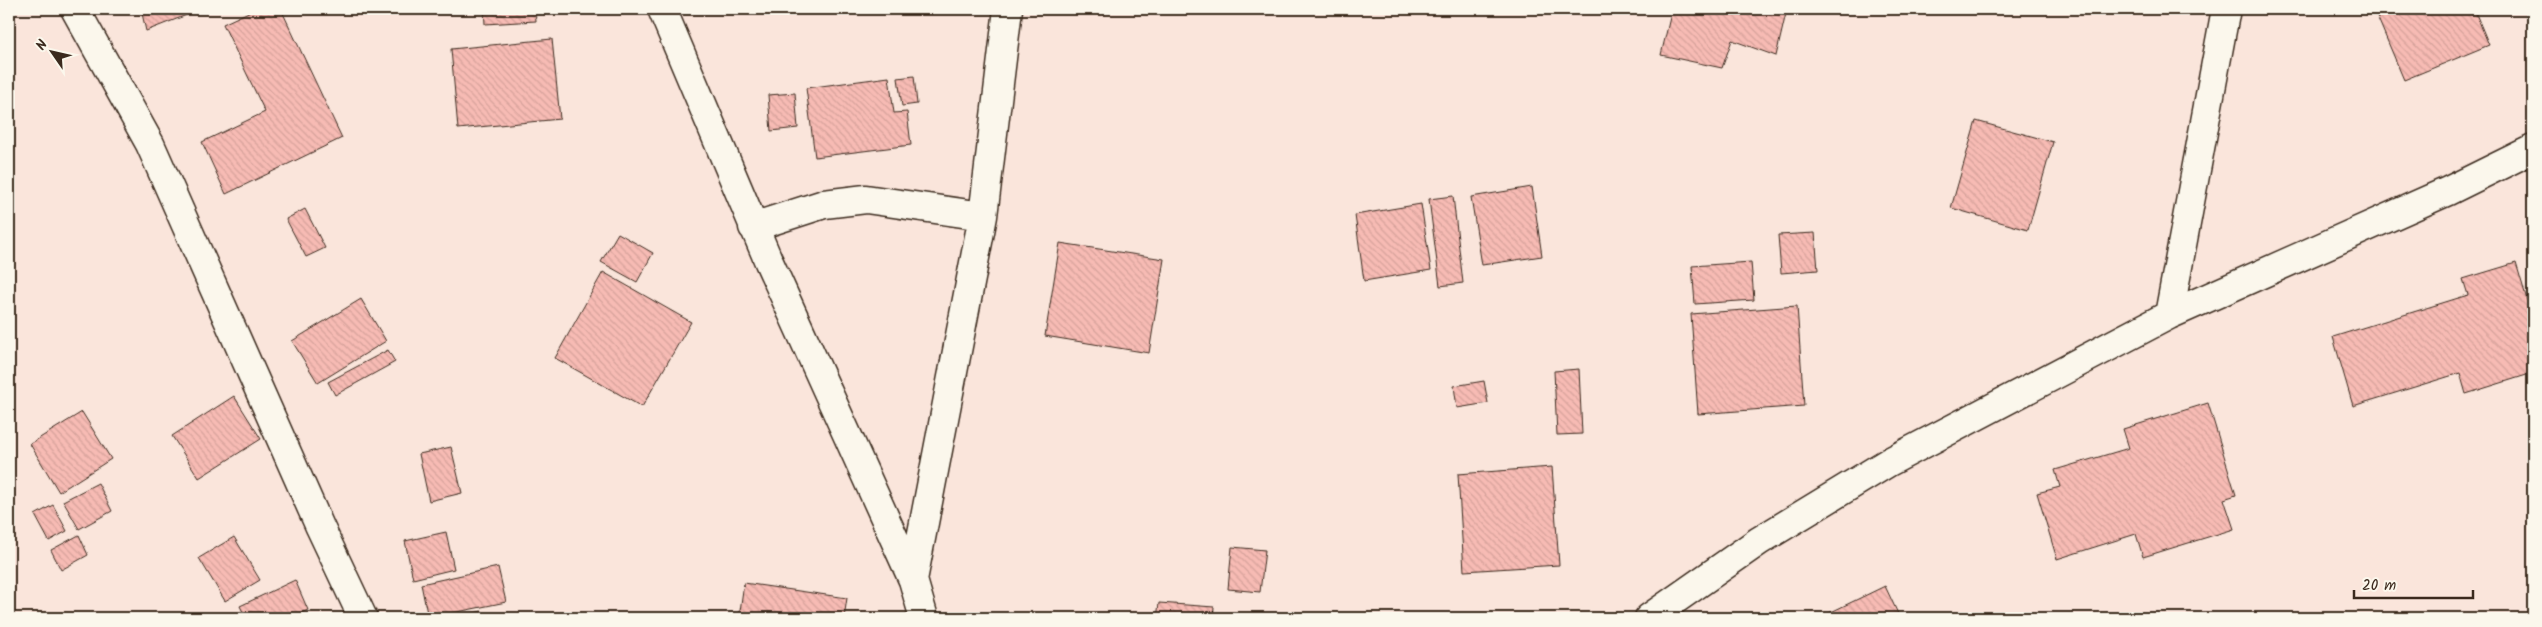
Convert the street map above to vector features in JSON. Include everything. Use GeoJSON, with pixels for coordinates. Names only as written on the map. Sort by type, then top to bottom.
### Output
{"type":"FeatureCollection","features":[{"type":"Feature","properties":{"kind":"street"},"geometry":{"type":"LineString","coordinates":[[75,9],[150,144],[316,518],[363,618]]}},
{"type":"Feature","properties":{"kind":"street"},"geometry":{"type":"LineString","coordinates":[[662,9],[754,226],[913,580],[924,618]]}},
{"type":"Feature","properties":{"kind":"street"},"geometry":{"type":"LineString","coordinates":[[913,580],[983,216],[1008,9]]}},
{"type":"Feature","properties":{"kind":"street"},"geometry":{"type":"LineString","coordinates":[[2169,315],[2226,9]]}},
{"type":"Feature","properties":{"kind":"street"},"geometry":{"type":"LineString","coordinates":[[1649,618],[1759,541],[1889,462],[2169,315],[2448,191],[2533,150]]}},
{"type":"Feature","properties":{"kind":"street"},"geometry":{"type":"LineString","coordinates":[[754,226],[824,204],[866,199],[983,216]]}},
{"type":"Feature","properties":{"kind":"building"},"geometry":{"type":"Polygon","coordinates":[[[141,9],[202,9],[146,31],[141,9]]]}},
{"type":"Feature","properties":{"kind":"building"},"geometry":{"type":"Polygon","coordinates":[[[255,9],[281,9],[342,138],[226,194],[202,142],[265,112],[223,24],[255,9]]]}},
{"type":"Feature","properties":{"kind":"building"},"geometry":{"type":"Polygon","coordinates":[[[484,9],[535,9],[536,21],[485,24],[484,9]]]}},
{"type":"Feature","properties":{"kind":"building"},"geometry":{"type":"Polygon","coordinates":[[[1672,9],[1787,9],[1776,56],[1732,40],[1722,68],[1661,55],[1672,9]]]}},
{"type":"Feature","properties":{"kind":"building"},"geometry":{"type":"Polygon","coordinates":[[[2374,9],[2474,9],[2489,45],[2404,80],[2374,9]]]}},
{"type":"Feature","properties":{"kind":"building"},"geometry":{"type":"Polygon","coordinates":[[[552,39],[560,119],[458,129],[451,49],[552,39]]]}},
{"type":"Feature","properties":{"kind":"building"},"geometry":{"type":"Polygon","coordinates":[[[914,76],[917,104],[902,106],[898,78],[914,76]]]}},
{"type":"Feature","properties":{"kind":"building"},"geometry":{"type":"Polygon","coordinates":[[[889,77],[894,113],[907,112],[911,145],[815,157],[806,88],[889,77]]]}},
{"type":"Feature","properties":{"kind":"building"},"geometry":{"type":"Polygon","coordinates":[[[795,93],[798,128],[771,131],[768,95],[795,93]]]}},
{"type":"Feature","properties":{"kind":"building"},"geometry":{"type":"Polygon","coordinates":[[[1976,121],[2053,142],[2028,230],[1951,208],[1976,121]]]}},
{"type":"Feature","properties":{"kind":"building"},"geometry":{"type":"Polygon","coordinates":[[[1532,187],[1542,256],[1482,265],[1471,197],[1532,187]]]}},
{"type":"Feature","properties":{"kind":"building"},"geometry":{"type":"Polygon","coordinates":[[[1453,196],[1463,283],[1440,286],[1429,199],[1453,196]]]}},
{"type":"Feature","properties":{"kind":"building"},"geometry":{"type":"Polygon","coordinates":[[[1421,204],[1431,270],[1364,281],[1355,215],[1421,204]]]}},
{"type":"Feature","properties":{"kind":"building"},"geometry":{"type":"Polygon","coordinates":[[[305,209],[325,248],[306,257],[286,219],[305,209]]]}},
{"type":"Feature","properties":{"kind":"building"},"geometry":{"type":"Polygon","coordinates":[[[618,233],[653,253],[637,282],[601,262],[618,233]]]}},
{"type":"Feature","properties":{"kind":"building"},"geometry":{"type":"Polygon","coordinates":[[[1815,233],[1818,270],[1781,273],[1778,235],[1815,233]]]}},
{"type":"Feature","properties":{"kind":"building"},"geometry":{"type":"Polygon","coordinates":[[[1060,243],[1164,259],[1149,353],[1045,336],[1060,243]]]}},
{"type":"Feature","properties":{"kind":"building"},"geometry":{"type":"Polygon","coordinates":[[[1751,262],[1754,300],[1695,304],[1692,266],[1751,262]]]}},
{"type":"Feature","properties":{"kind":"building"},"geometry":{"type":"Polygon","coordinates":[[[2516,263],[2533,320],[2533,373],[2466,394],[2460,373],[2353,406],[2333,337],[2468,295],[2463,279],[2516,263]]]}},
{"type":"Feature","properties":{"kind":"building"},"geometry":{"type":"Polygon","coordinates":[[[603,272],[691,322],[642,407],[555,358],[603,272]]]}},
{"type":"Feature","properties":{"kind":"building"},"geometry":{"type":"Polygon","coordinates":[[[361,299],[386,341],[318,383],[292,341],[361,299]]]}},
{"type":"Feature","properties":{"kind":"building"},"geometry":{"type":"Polygon","coordinates":[[[1797,306],[1804,406],[1698,414],[1691,314],[1797,306]]]}},
{"type":"Feature","properties":{"kind":"building"},"geometry":{"type":"Polygon","coordinates":[[[388,350],[395,362],[335,395],[328,382],[388,350]]]}},
{"type":"Feature","properties":{"kind":"building"},"geometry":{"type":"Polygon","coordinates":[[[1579,369],[1582,434],[1557,435],[1554,371],[1579,369]]]}},
{"type":"Feature","properties":{"kind":"building"},"geometry":{"type":"Polygon","coordinates":[[[1484,381],[1488,403],[1457,408],[1454,386],[1484,381]]]}},
{"type":"Feature","properties":{"kind":"building"},"geometry":{"type":"Polygon","coordinates":[[[234,396],[261,439],[199,478],[172,436],[234,396]]]}},
{"type":"Feature","properties":{"kind":"building"},"geometry":{"type":"Polygon","coordinates":[[[2208,403],[2236,495],[2224,499],[2234,529],[2143,557],[2136,534],[2057,559],[2037,493],[2060,487],[2055,470],[2129,448],[2123,429],[2208,403]]]}},
{"type":"Feature","properties":{"kind":"building"},"geometry":{"type":"Polygon","coordinates":[[[82,412],[111,459],[59,492],[30,444],[82,412]]]}},
{"type":"Feature","properties":{"kind":"building"},"geometry":{"type":"Polygon","coordinates":[[[451,447],[462,493],[429,501],[419,454],[451,447]]]}},
{"type":"Feature","properties":{"kind":"building"},"geometry":{"type":"Polygon","coordinates":[[[1552,467],[1559,565],[1464,571],[1458,474],[1552,467]]]}},
{"type":"Feature","properties":{"kind":"building"},"geometry":{"type":"Polygon","coordinates":[[[98,483],[112,511],[79,529],[63,501],[98,483]]]}},
{"type":"Feature","properties":{"kind":"building"},"geometry":{"type":"Polygon","coordinates":[[[53,505],[67,531],[49,541],[35,515],[53,505]]]}},
{"type":"Feature","properties":{"kind":"building"},"geometry":{"type":"Polygon","coordinates":[[[446,532],[454,569],[413,579],[405,541],[446,532]]]}},
{"type":"Feature","properties":{"kind":"building"},"geometry":{"type":"Polygon","coordinates":[[[79,535],[88,555],[61,570],[51,550],[79,535]]]}},
{"type":"Feature","properties":{"kind":"building"},"geometry":{"type":"Polygon","coordinates":[[[234,537],[260,580],[225,601],[199,558],[234,537]]]}},
{"type":"Feature","properties":{"kind":"building"},"geometry":{"type":"Polygon","coordinates":[[[1232,547],[1265,550],[1260,592],[1228,589],[1232,547]]]}},
{"type":"Feature","properties":{"kind":"building"},"geometry":{"type":"Polygon","coordinates":[[[498,567],[506,602],[428,618],[421,584],[498,567]]]}},
{"type":"Feature","properties":{"kind":"building"},"geometry":{"type":"Polygon","coordinates":[[[295,580],[308,610],[290,618],[246,618],[240,606],[295,580]]]}},
{"type":"Feature","properties":{"kind":"building"},"geometry":{"type":"Polygon","coordinates":[[[744,583],[847,598],[844,618],[739,618],[744,583]]]}},
{"type":"Feature","properties":{"kind":"building"},"geometry":{"type":"Polygon","coordinates":[[[1885,586],[1900,618],[1829,618],[1827,614],[1885,586]]]}},
{"type":"Feature","properties":{"kind":"building"},"geometry":{"type":"Polygon","coordinates":[[[1159,603],[1214,607],[1213,618],[1157,618],[1159,603]]]}},
{"type":"Feature","properties":{"kind":"building"},"geometry":{"type":"Polygon","coordinates":[[[482,611],[484,618],[452,618],[482,611]]]}}]}
